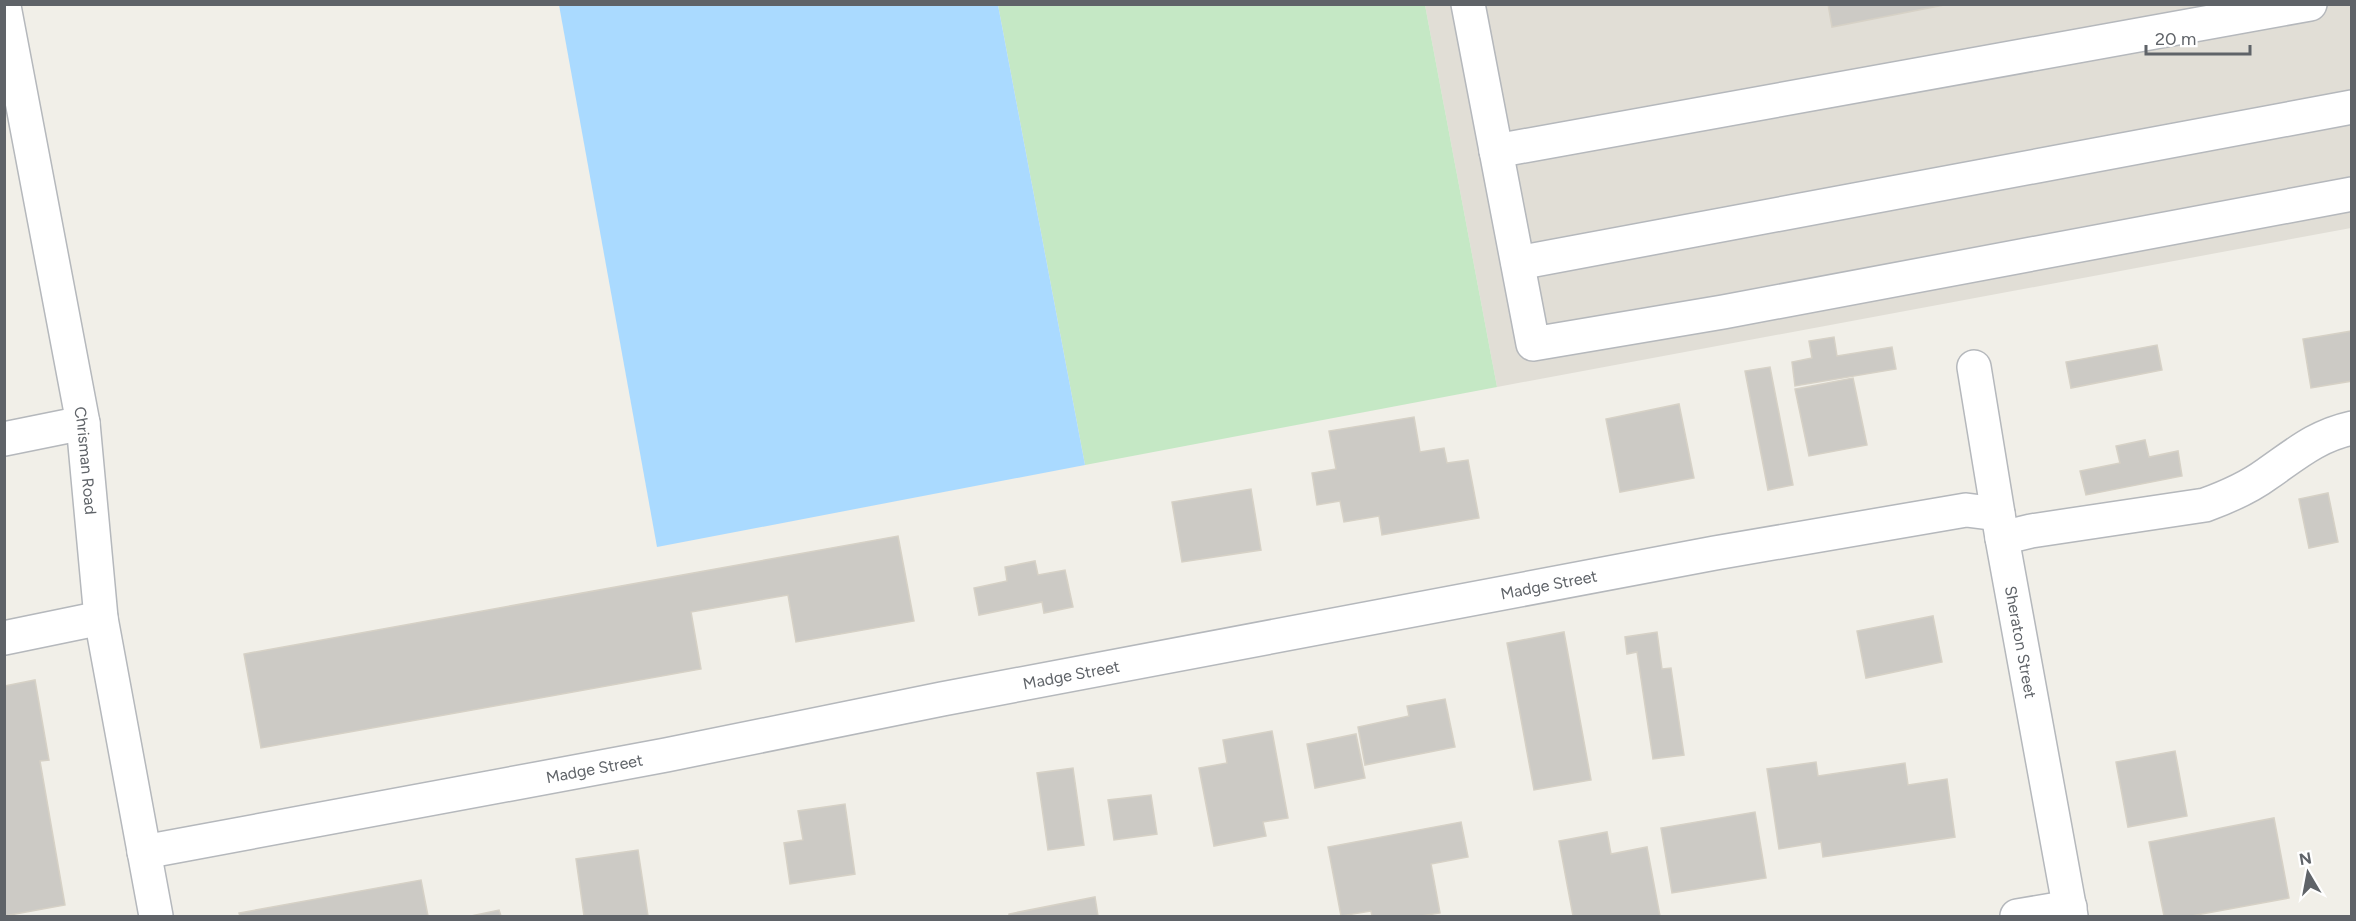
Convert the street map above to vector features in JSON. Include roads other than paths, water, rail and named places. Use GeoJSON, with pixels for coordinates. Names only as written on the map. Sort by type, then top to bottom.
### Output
{"type":"FeatureCollection","features":[{"type":"Feature","properties":{"kind":"street"},"geometry":{"type":"LineString","coordinates":[[1468,4],[1533,344],[1723,312],[2352,195]]}},
{"type":"Feature","properties":{"kind":"street"},"geometry":{"type":"LineString","coordinates":[[1496,151],[2310,4]]}},
{"type":"Feature","properties":{"kind":"street","name":"Chrisman Road"},"geometry":{"type":"LineString","coordinates":[[4,6],[83,423],[101,618],[156,916]]}},
{"type":"Feature","properties":{"kind":"street"},"geometry":{"type":"LineString","coordinates":[[1518,263],[2352,106]]}},
{"type":"Feature","properties":{"kind":"street","name":"Sheraton Street"},"geometry":{"type":"LineString","coordinates":[[1974,367],[2000,526],[2070,912]]}},
{"type":"Feature","properties":{"kind":"street"},"geometry":{"type":"LineString","coordinates":[[4,439],[83,423]]}},
{"type":"Feature","properties":{"kind":"street"},"geometry":{"type":"LineString","coordinates":[[2000,526],[2031,531],[2205,505],[2240,491],[2312,442],[2352,428]]}},
{"type":"Feature","properties":{"kind":"street","name":"Madge Street"},"geometry":{"type":"LineString","coordinates":[[144,852],[654,757],[942,699],[1715,553],[1966,510],[2000,526]]}},
{"type":"Feature","properties":{"kind":"street"},"geometry":{"type":"LineString","coordinates":[[4,638],[101,618]]}},
{"type":"Feature","properties":{"kind":"street"},"geometry":{"type":"LineString","coordinates":[[2018,916],[2070,912]]}},
{"type":"Feature","properties":{"kind":"water"},"geometry":{"type":"Polygon","coordinates":[[[559,5],[998,5],[1085,465],[657,547],[559,5]]]}}]}
